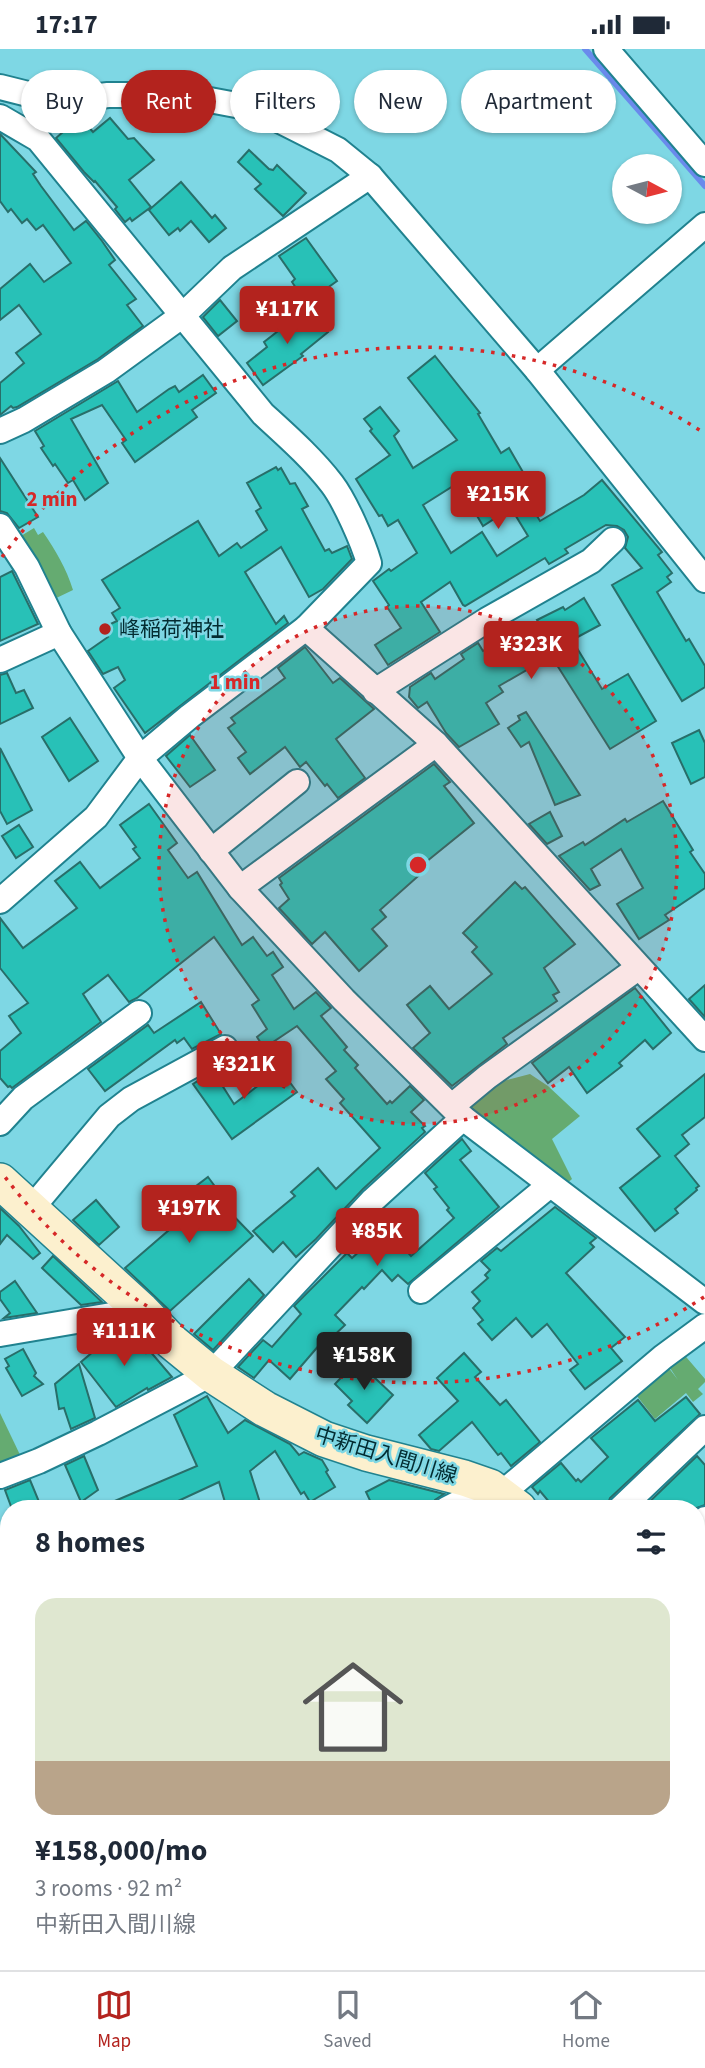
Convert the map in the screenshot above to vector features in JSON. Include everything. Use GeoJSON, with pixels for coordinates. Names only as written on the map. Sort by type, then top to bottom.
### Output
{"type":"FeatureCollection","features":[{"type":"Feature","properties":{"kind":"main road","name":"中新田入間川線"},"geometry":{"type":"LineString","coordinates":[[0,1181],[141,1310],[172,1342],[211,1374],[265,1409],[324,1439],[366,1453],[464,1478],[503,1497]]}},
{"type":"Feature","properties":{"kind":"street"},"geometry":{"type":"LineString","coordinates":[[606,49],[705,164]]}},
{"type":"Feature","properties":{"kind":"street"},"geometry":{"type":"LineString","coordinates":[[0,87],[40,97],[73,99],[108,95],[183,95],[257,109],[338,150],[537,370],[705,580]]}},
{"type":"Feature","properties":{"kind":"street"},"geometry":{"type":"LineString","coordinates":[[0,117],[38,139],[263,414],[301,449],[334,486],[369,563],[306,628],[190,716],[140,758],[96,817],[2,896]]}},
{"type":"Feature","properties":{"kind":"street"},"geometry":{"type":"LineString","coordinates":[[0,431],[24,420],[106,371],[183,315],[232,268],[366,179]]}},
{"type":"Feature","properties":{"kind":"street"},"geometry":{"type":"LineString","coordinates":[[537,370],[705,225]]}},
{"type":"Feature","properties":{"kind":"street"},"geometry":{"type":"LineString","coordinates":[[0,526],[27,567],[59,633],[140,758],[240,888],[344,1000],[458,1112],[705,1302]]}},
{"type":"Feature","properties":{"kind":"street"},"geometry":{"type":"LineString","coordinates":[[375,691],[487,620],[591,561],[613,540]]}},
{"type":"Feature","properties":{"kind":"street"},"geometry":{"type":"LineString","coordinates":[[306,628],[436,744],[705,1039]]}},
{"type":"Feature","properties":{"kind":"street"},"geometry":{"type":"LineString","coordinates":[[0,660],[59,633]]}},
{"type":"Feature","properties":{"kind":"street"},"geometry":{"type":"LineString","coordinates":[[240,888],[436,744]]}},
{"type":"Feature","properties":{"kind":"street"},"geometry":{"type":"LineString","coordinates":[[211,851],[297,782]]}},
{"type":"Feature","properties":{"kind":"street"},"geometry":{"type":"LineString","coordinates":[[0,1476],[98,1433],[211,1374],[458,1112],[487,1077],[638,968]]}},
{"type":"Feature","properties":{"kind":"street"},"geometry":{"type":"LineString","coordinates":[[0,1123],[23,1098],[139,1013]]}},
{"type":"Feature","properties":{"kind":"street"},"geometry":{"type":"LineString","coordinates":[[31,1209],[109,1116],[131,1099],[225,1048]]}},
{"type":"Feature","properties":{"kind":"street"},"geometry":{"type":"LineString","coordinates":[[421,1291],[550,1185]]}},
{"type":"Feature","properties":{"kind":"street"},"geometry":{"type":"LineString","coordinates":[[0,1334],[141,1310]]}},
{"type":"Feature","properties":{"kind":"street"},"geometry":{"type":"LineString","coordinates":[[503,1497],[663,1357],[705,1326]]}},
{"type":"Feature","properties":{"kind":"street"},"geometry":{"type":"LineString","coordinates":[[629,1500],[705,1428]]}},
{"type":"Feature","properties":{"kind":"green space"},"geometry":{"type":"Polygon","coordinates":[[[34,528],[38,535],[43,532],[52,546],[73,590],[48,602],[16,539],[34,528]]]}},
{"type":"Feature","properties":{"kind":"green space"},"geometry":{"type":"Polygon","coordinates":[[[530,1074],[548,1086],[580,1116],[552,1139],[572,1179],[564,1186],[465,1112],[491,1084],[530,1074]]]}},
{"type":"Feature","properties":{"kind":"green space"},"geometry":{"type":"Polygon","coordinates":[[[681,1351],[705,1379],[698,1389],[703,1394],[693,1402],[686,1393],[655,1419],[633,1391],[665,1363],[678,1380],[666,1362],[681,1351]]]}},
{"type":"Feature","properties":{"kind":"green space"},"geometry":{"type":"Polygon","coordinates":[[[0,1413],[22,1459],[0,1467],[0,1413]]]}},
{"type":"Feature","properties":{"kind":"building"},"geometry":{"type":"Polygon","coordinates":[[[110,118],[128,139],[134,138],[154,160],[129,180],[151,207],[132,221],[130,218],[125,222],[115,209],[117,207],[56,138],[62,133],[107,133],[107,120],[110,118]]]}},
{"type":"Feature","properties":{"kind":"building"},"geometry":{"type":"Polygon","coordinates":[[[0,134],[36,172],[33,174],[74,230],[86,221],[102,241],[115,260],[109,265],[136,299],[127,305],[143,326],[98,359],[17,407],[11,406],[0,415],[0,383],[24,363],[16,353],[41,334],[19,305],[0,320],[0,289],[30,264],[44,282],[71,263],[43,225],[36,230],[27,219],[22,223],[11,209],[8,212],[0,201],[0,134]]]}},
{"type":"Feature","properties":{"kind":"building"},"geometry":{"type":"Polygon","coordinates":[[[249,150],[269,169],[273,170],[277,165],[306,193],[283,216],[255,189],[261,184],[238,162],[249,150]]]}},
{"type":"Feature","properties":{"kind":"building"},"geometry":{"type":"Polygon","coordinates":[[[181,182],[212,218],[215,215],[226,228],[209,242],[191,221],[180,231],[178,228],[169,235],[149,210],[181,182]]]}},
{"type":"Feature","properties":{"kind":"building"},"geometry":{"type":"Polygon","coordinates":[[[306,238],[337,281],[306,303],[292,282],[295,279],[279,256],[306,238]]]}},
{"type":"Feature","properties":{"kind":"building"},"geometry":{"type":"Polygon","coordinates":[[[220,300],[237,321],[218,336],[203,317],[220,300]]]}},
{"type":"Feature","properties":{"kind":"building"},"geometry":{"type":"Polygon","coordinates":[[[309,307],[328,332],[301,354],[303,356],[263,385],[247,363],[267,347],[264,342],[309,307]]]}},
{"type":"Feature","properties":{"kind":"building"},"geometry":{"type":"Polygon","coordinates":[[[435,356],[480,413],[478,414],[501,453],[509,448],[531,486],[522,491],[540,521],[584,495],[602,480],[662,552],[658,555],[672,573],[667,577],[671,582],[657,592],[686,641],[689,639],[705,666],[705,687],[682,701],[612,585],[642,568],[625,548],[628,537],[624,530],[606,525],[565,549],[568,553],[549,564],[545,558],[465,606],[450,582],[421,602],[440,632],[388,665],[375,645],[401,628],[373,581],[417,553],[398,520],[388,526],[356,479],[390,455],[370,431],[372,429],[364,419],[380,407],[399,431],[394,436],[413,468],[457,440],[408,378],[435,356]],[[458,483],[423,505],[451,553],[482,532],[497,556],[528,536],[511,508],[483,526],[458,483]]]}},
{"type":"Feature","properties":{"kind":"building"},"geometry":{"type":"Polygon","coordinates":[[[203,375],[216,393],[192,410],[197,417],[135,462],[122,443],[126,440],[102,405],[71,419],[108,483],[85,500],[73,480],[68,483],[41,448],[44,446],[35,431],[118,381],[137,412],[169,389],[175,386],[179,392],[203,375]]]}},
{"type":"Feature","properties":{"kind":"building"},"geometry":{"type":"Polygon","coordinates":[[[0,458],[38,517],[19,528],[7,513],[0,511],[0,458]]]}},
{"type":"Feature","properties":{"kind":"building"},"geometry":{"type":"Polygon","coordinates":[[[276,467],[278,470],[281,468],[290,484],[295,483],[308,506],[302,509],[325,551],[329,549],[332,553],[347,546],[352,559],[323,589],[309,597],[281,547],[245,572],[276,624],[284,616],[288,623],[145,733],[114,688],[125,680],[118,667],[103,674],[88,651],[108,637],[104,627],[117,621],[112,613],[120,608],[102,580],[198,521],[219,556],[237,543],[241,548],[267,530],[256,511],[261,508],[247,483],[276,467]]]}},
{"type":"Feature","properties":{"kind":"building"},"geometry":{"type":"Polygon","coordinates":[[[12,571],[38,624],[0,641],[0,577],[12,571]]]}},
{"type":"Feature","properties":{"kind":"building"},"geometry":{"type":"Polygon","coordinates":[[[584,598],[600,625],[572,640],[602,689],[628,674],[656,721],[610,749],[543,643],[531,649],[537,664],[499,686],[503,692],[486,703],[499,724],[459,747],[446,733],[427,702],[418,708],[409,697],[410,687],[431,673],[435,679],[464,659],[461,654],[478,643],[483,651],[539,623],[537,620],[563,607],[565,610],[584,598]]]}},
{"type":"Feature","properties":{"kind":"building"},"geometry":{"type":"Polygon","coordinates":[[[305,647],[333,683],[340,678],[374,709],[336,739],[365,778],[338,798],[306,762],[300,767],[285,747],[250,774],[238,758],[246,752],[228,728],[235,723],[231,718],[285,678],[278,668],[305,647]]]}},
{"type":"Feature","properties":{"kind":"building"},"geometry":{"type":"Polygon","coordinates":[[[7,673],[16,693],[24,690],[33,708],[0,724],[0,675],[7,673]]]}},
{"type":"Feature","properties":{"kind":"building"},"geometry":{"type":"Polygon","coordinates":[[[526,712],[580,795],[555,805],[529,742],[521,747],[508,728],[520,720],[518,716],[526,712]]]}},
{"type":"Feature","properties":{"kind":"building"},"geometry":{"type":"Polygon","coordinates":[[[70,718],[98,761],[69,781],[42,737],[70,718]]]}},
{"type":"Feature","properties":{"kind":"building"},"geometry":{"type":"Polygon","coordinates":[[[699,730],[705,743],[705,777],[691,784],[672,743],[699,730]]]}},
{"type":"Feature","properties":{"kind":"building"},"geometry":{"type":"Polygon","coordinates":[[[190,735],[215,770],[190,787],[166,756],[190,735]]]}},
{"type":"Feature","properties":{"kind":"building"},"geometry":{"type":"Polygon","coordinates":[[[0,748],[32,810],[7,824],[0,811],[0,748]]]}},
{"type":"Feature","properties":{"kind":"building"},"geometry":{"type":"Polygon","coordinates":[[[434,764],[450,782],[444,786],[474,823],[421,866],[425,870],[380,910],[386,917],[372,929],[387,946],[359,971],[325,932],[312,944],[279,908],[289,899],[280,885],[282,883],[279,878],[434,764]]]}},
{"type":"Feature","properties":{"kind":"building"},"geometry":{"type":"Polygon","coordinates":[[[663,801],[705,874],[705,888],[665,915],[669,920],[639,939],[617,904],[643,888],[621,849],[591,869],[600,885],[590,890],[559,856],[583,842],[585,845],[625,819],[627,822],[663,801]]]}},
{"type":"Feature","properties":{"kind":"building"},"geometry":{"type":"Polygon","coordinates":[[[149,804],[177,843],[168,850],[188,878],[197,872],[242,945],[253,937],[267,956],[273,952],[283,967],[272,975],[294,1009],[316,992],[331,1008],[321,1016],[347,1047],[344,1050],[358,1065],[355,1068],[387,1104],[390,1101],[392,1103],[410,1086],[424,1100],[411,1112],[425,1126],[422,1128],[425,1132],[363,1189],[296,1257],[283,1242],[273,1252],[253,1231],[295,1196],[291,1192],[318,1168],[336,1189],[380,1148],[340,1103],[344,1099],[326,1079],[336,1071],[297,1026],[264,1048],[257,1037],[267,1029],[252,1005],[259,1000],[214,937],[129,1002],[108,975],[83,994],[101,1022],[12,1088],[0,1078],[0,1051],[21,1033],[9,1016],[28,1003],[0,968],[0,918],[23,948],[77,908],[55,881],[80,862],[100,888],[140,858],[133,849],[136,847],[120,825],[149,804]]]}},
{"type":"Feature","properties":{"kind":"building"},"geometry":{"type":"Polygon","coordinates":[[[550,812],[562,836],[547,844],[529,824],[550,812]]]}},
{"type":"Feature","properties":{"kind":"building"},"geometry":{"type":"Polygon","coordinates":[[[19,825],[33,847],[16,858],[2,836],[19,825]]]}},
{"type":"Feature","properties":{"kind":"building"},"geometry":{"type":"Polygon","coordinates":[[[515,882],[522,889],[525,887],[575,944],[544,968],[559,992],[553,995],[557,1001],[503,1038],[507,1044],[452,1086],[413,1048],[430,1033],[407,1005],[430,986],[449,1009],[492,974],[472,952],[477,947],[463,933],[515,882]]]}},
{"type":"Feature","properties":{"kind":"building"},"geometry":{"type":"Polygon","coordinates":[[[705,985],[705,1017],[689,999],[705,985]]]}},
{"type":"Feature","properties":{"kind":"building"},"geometry":{"type":"Polygon","coordinates":[[[635,988],[671,1033],[653,1049],[645,1040],[619,1063],[622,1066],[587,1093],[569,1067],[548,1083],[532,1063],[635,988]]]}},
{"type":"Feature","properties":{"kind":"building"},"geometry":{"type":"Polygon","coordinates":[[[201,1002],[221,1034],[192,1049],[184,1038],[177,1043],[175,1040],[105,1091],[88,1069],[148,1025],[154,1033],[201,1002]]]}},
{"type":"Feature","properties":{"kind":"building"},"geometry":{"type":"Polygon","coordinates":[[[280,1069],[297,1092],[232,1139],[193,1084],[213,1071],[234,1104],[280,1069]]]}},
{"type":"Feature","properties":{"kind":"building"},"geometry":{"type":"Polygon","coordinates":[[[705,1074],[705,1117],[682,1135],[689,1144],[675,1156],[699,1186],[675,1209],[678,1213],[655,1231],[620,1188],[660,1156],[637,1129],[705,1074]]]}},
{"type":"Feature","properties":{"kind":"building"},"geometry":{"type":"Polygon","coordinates":[[[462,1139],[471,1151],[460,1160],[499,1207],[408,1284],[398,1275],[392,1281],[382,1270],[335,1315],[345,1325],[323,1346],[321,1343],[290,1379],[269,1360],[254,1378],[238,1367],[263,1340],[272,1347],[301,1314],[294,1306],[347,1253],[352,1258],[386,1227],[411,1256],[454,1218],[434,1189],[437,1187],[425,1173],[462,1139]]]}},
{"type":"Feature","properties":{"kind":"building"},"geometry":{"type":"Polygon","coordinates":[[[208,1177],[225,1200],[221,1203],[253,1236],[170,1311],[125,1268],[169,1230],[158,1215],[208,1177]]]}},
{"type":"Feature","properties":{"kind":"building"},"geometry":{"type":"Polygon","coordinates":[[[96,1200],[119,1227],[99,1245],[73,1220],[96,1200]]]}},
{"type":"Feature","properties":{"kind":"building"},"geometry":{"type":"Polygon","coordinates":[[[555,1207],[596,1238],[590,1243],[594,1247],[566,1273],[625,1337],[611,1348],[622,1361],[585,1389],[570,1370],[578,1364],[547,1324],[532,1337],[516,1318],[492,1340],[478,1324],[483,1320],[473,1308],[480,1301],[472,1292],[488,1278],[485,1275],[490,1270],[481,1261],[497,1248],[501,1251],[555,1207]]]}},
{"type":"Feature","properties":{"kind":"building"},"geometry":{"type":"Polygon","coordinates":[[[0,1208],[19,1226],[40,1253],[33,1259],[7,1235],[0,1244],[0,1208]]]}},
{"type":"Feature","properties":{"kind":"building"},"geometry":{"type":"Polygon","coordinates":[[[53,1256],[102,1302],[81,1305],[42,1268],[53,1256]]]}},
{"type":"Feature","properties":{"kind":"building"},"geometry":{"type":"Polygon","coordinates":[[[249,1279],[264,1295],[213,1350],[194,1334],[249,1279]]]}},
{"type":"Feature","properties":{"kind":"building"},"geometry":{"type":"Polygon","coordinates":[[[15,1281],[37,1313],[4,1318],[10,1313],[0,1299],[0,1292],[15,1281]]]}},
{"type":"Feature","properties":{"kind":"building"},"geometry":{"type":"Polygon","coordinates":[[[125,1328],[146,1353],[149,1350],[172,1377],[148,1390],[147,1388],[116,1407],[81,1362],[120,1329],[125,1328]]]}},
{"type":"Feature","properties":{"kind":"building"},"geometry":{"type":"Polygon","coordinates":[[[23,1349],[36,1373],[34,1376],[43,1384],[22,1396],[6,1368],[9,1366],[5,1359],[23,1349]]]}},
{"type":"Feature","properties":{"kind":"building"},"geometry":{"type":"Polygon","coordinates":[[[464,1353],[481,1372],[475,1377],[500,1405],[506,1400],[540,1442],[511,1466],[501,1453],[498,1455],[472,1422],[439,1451],[431,1449],[419,1435],[458,1401],[437,1378],[464,1353]]]}},
{"type":"Feature","properties":{"kind":"building"},"geometry":{"type":"Polygon","coordinates":[[[357,1361],[393,1395],[367,1423],[348,1405],[352,1401],[335,1384],[357,1361]]]}},
{"type":"Feature","properties":{"kind":"building"},"geometry":{"type":"Polygon","coordinates":[[[79,1364],[95,1418],[71,1429],[64,1408],[59,1409],[55,1384],[79,1364]]]}},
{"type":"Feature","properties":{"kind":"building"},"geometry":{"type":"Polygon","coordinates":[[[207,1396],[228,1433],[245,1420],[290,1444],[299,1455],[304,1452],[322,1460],[335,1487],[309,1500],[304,1492],[301,1494],[275,1451],[250,1471],[259,1500],[224,1500],[219,1482],[180,1500],[117,1500],[197,1466],[174,1415],[207,1396]]]}},
{"type":"Feature","properties":{"kind":"building"},"geometry":{"type":"Polygon","coordinates":[[[686,1397],[700,1414],[609,1500],[548,1500],[532,1487],[561,1463],[576,1481],[578,1479],[581,1482],[608,1457],[591,1438],[638,1400],[655,1421],[686,1397]]]}},
{"type":"Feature","properties":{"kind":"building"},"geometry":{"type":"Polygon","coordinates":[[[84,1456],[98,1490],[80,1500],[65,1465],[84,1456]]]}},
{"type":"Feature","properties":{"kind":"building"},"geometry":{"type":"Polygon","coordinates":[[[697,1456],[705,1465],[705,1500],[651,1500],[697,1456]]]}},
{"type":"Feature","properties":{"kind":"building"},"geometry":{"type":"Polygon","coordinates":[[[30,1480],[38,1500],[9,1500],[5,1490],[30,1480]]]}},
{"type":"Feature","properties":{"kind":"building"},"geometry":{"type":"Polygon","coordinates":[[[389,1480],[444,1494],[435,1500],[370,1500],[366,1492],[389,1480]]]}},
{"type":"Feature","properties":{"kind":"waterway"},"geometry":{"type":"LineString","coordinates":[[585,49],[705,186]]}},
{"type":"Feature","properties":{"kind":"place","name":"峰稲荷神社"},"geometry":{"type":"Point","coordinates":[105,629]}}]}
